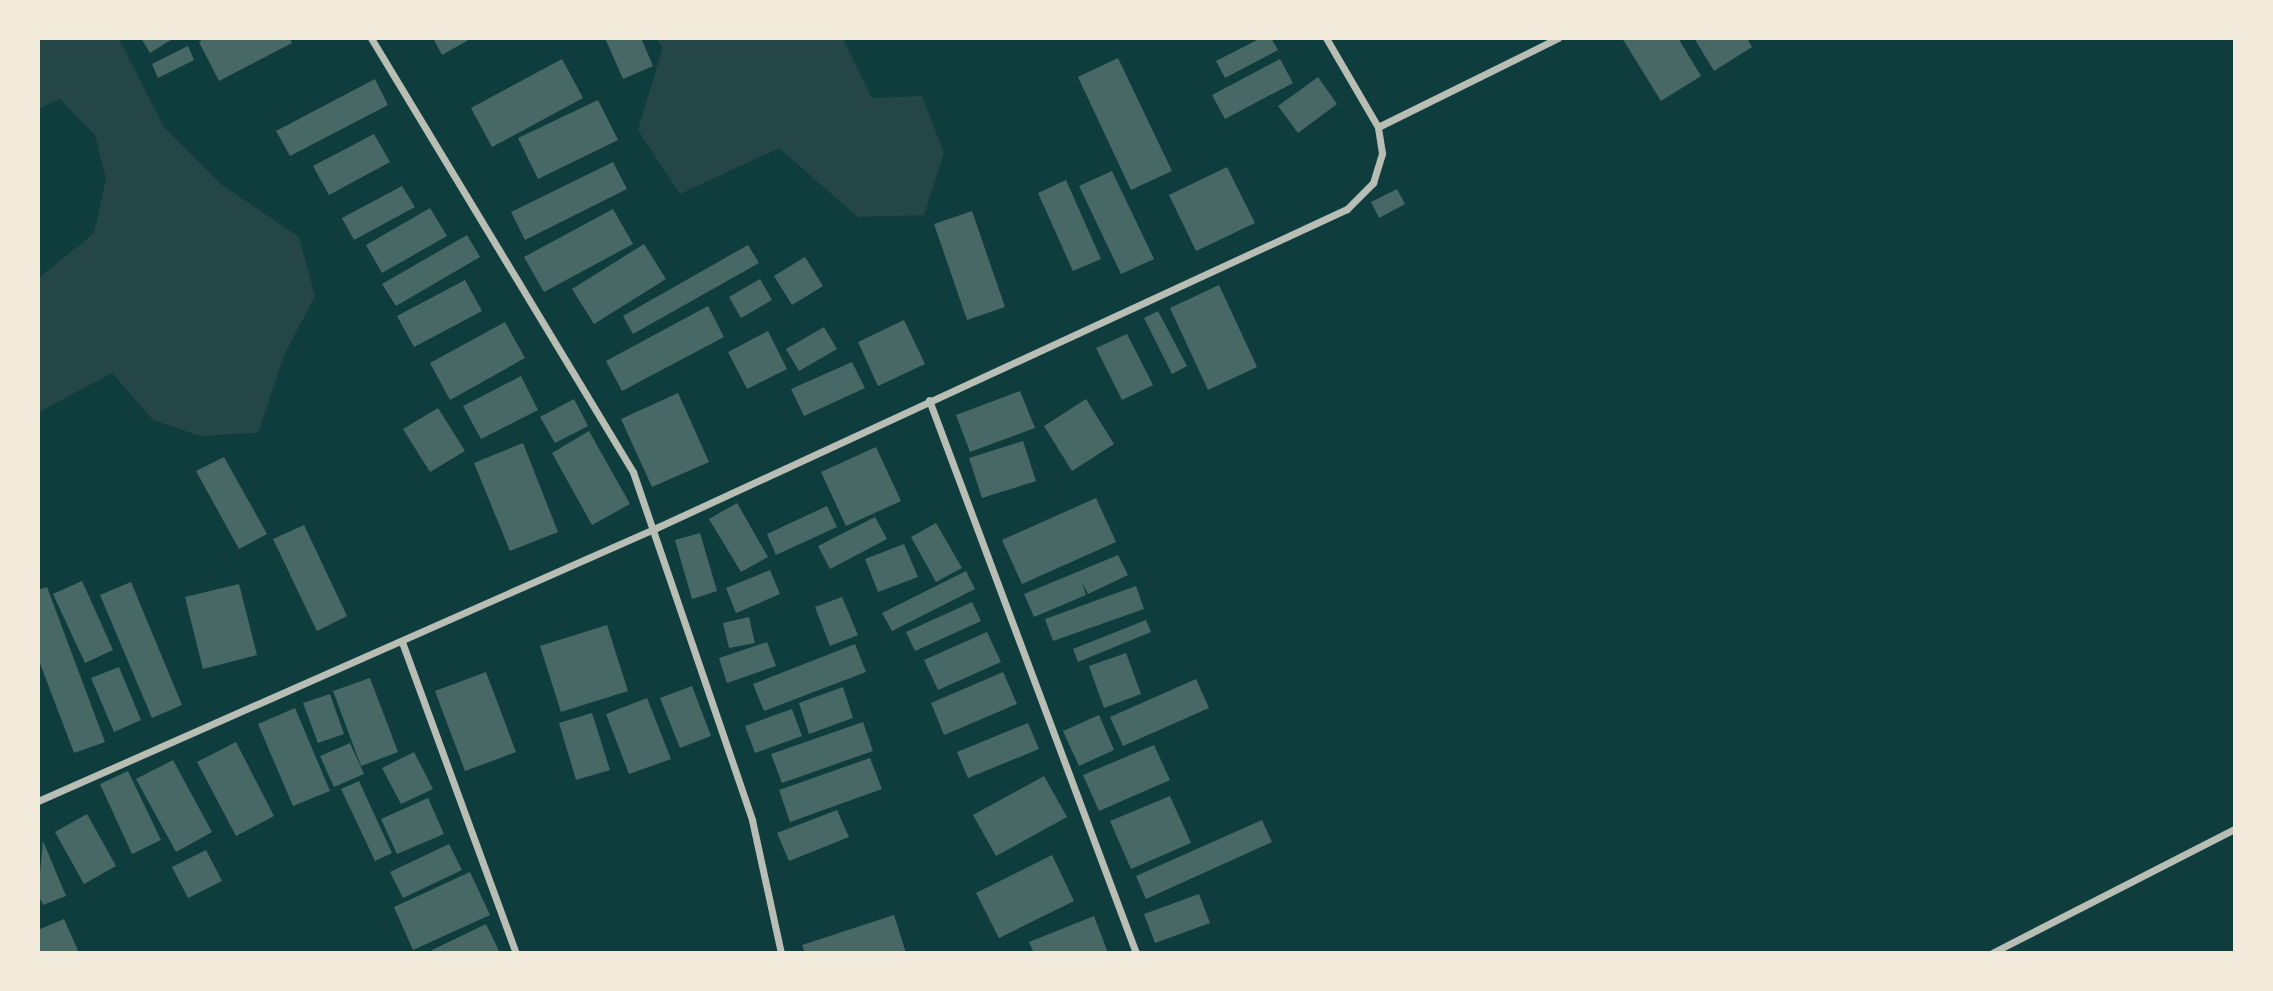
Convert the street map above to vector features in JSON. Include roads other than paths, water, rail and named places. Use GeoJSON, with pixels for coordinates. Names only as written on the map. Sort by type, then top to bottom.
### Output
{"type":"FeatureCollection","features":[{"type":"Feature","properties":{"kind":"street"},"geometry":{"type":"LineString","coordinates":[[371,38],[581,377],[634,472],[656,528],[752,820],[781,953]]}},
{"type":"Feature","properties":{"kind":"street"},"geometry":{"type":"LineString","coordinates":[[38,801],[656,528],[1347,209],[1379,173],[1378,127],[1326,38]]}},
{"type":"Feature","properties":{"kind":"street"},"geometry":{"type":"LineString","coordinates":[[1378,127],[1558,38]]}},
{"type":"Feature","properties":{"kind":"street"},"geometry":{"type":"LineString","coordinates":[[929,400],[1136,953]]}},
{"type":"Feature","properties":{"kind":"street"},"geometry":{"type":"LineString","coordinates":[[402,642],[516,953]]}},
{"type":"Feature","properties":{"kind":"street"},"geometry":{"type":"LineString","coordinates":[[1992,953],[2235,829]]}}]}
